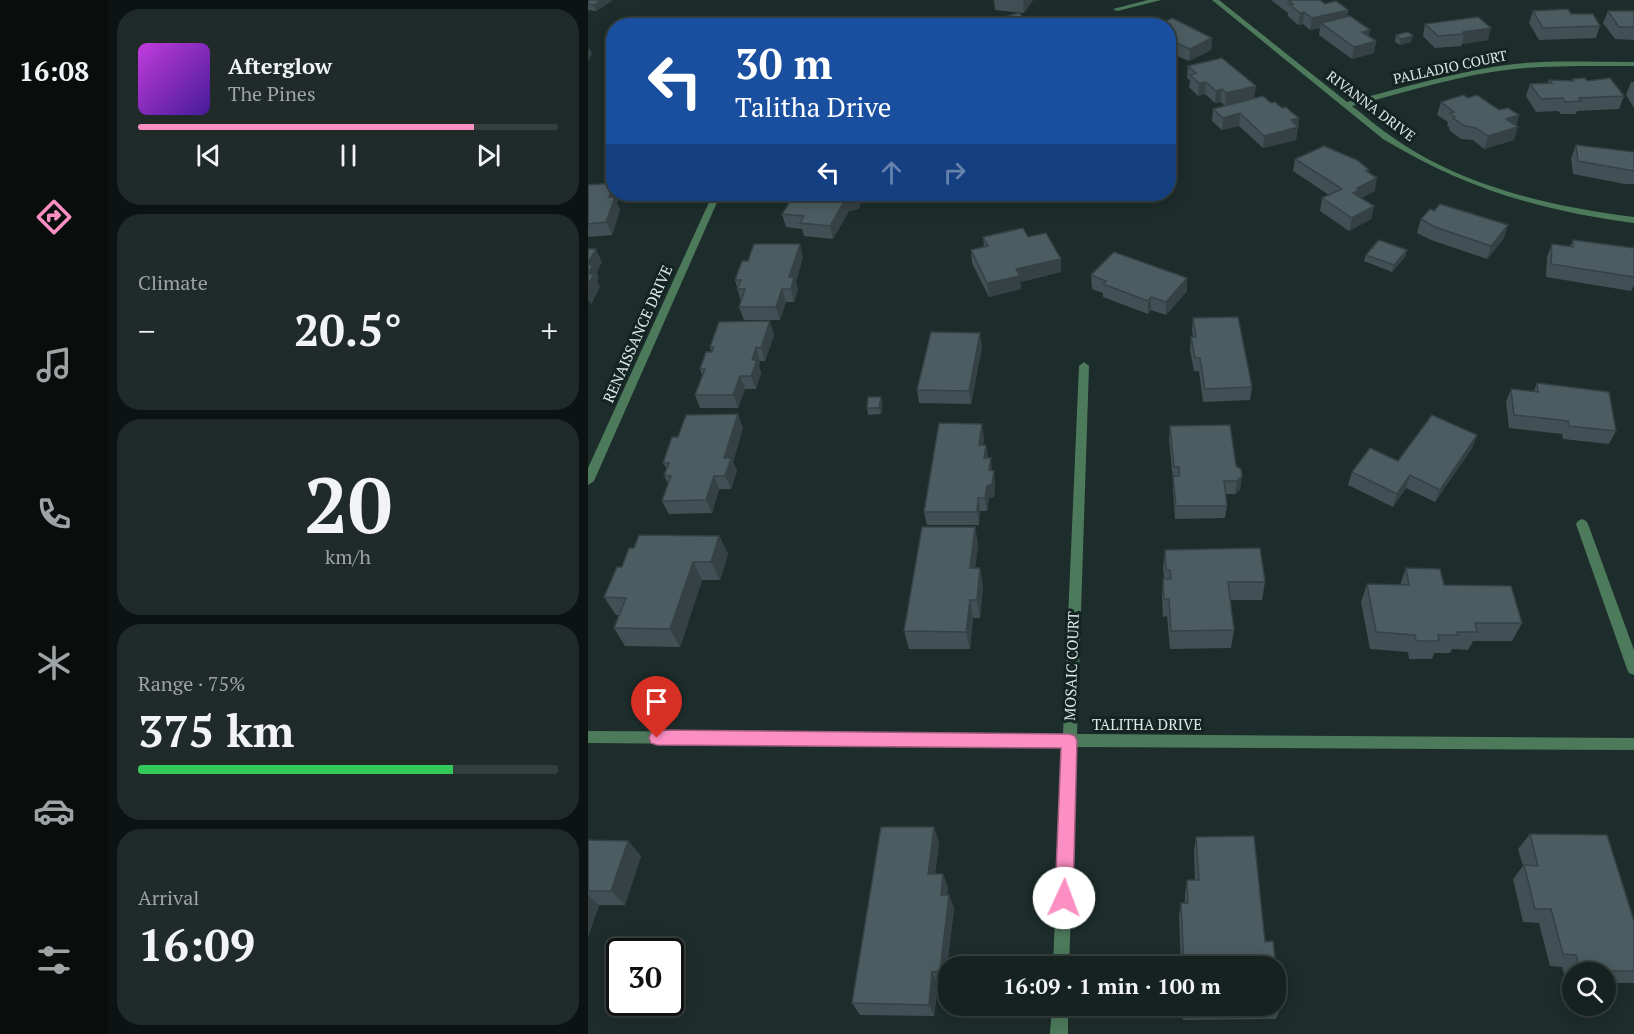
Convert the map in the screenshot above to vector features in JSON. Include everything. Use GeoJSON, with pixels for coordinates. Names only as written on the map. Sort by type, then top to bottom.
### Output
{"type":"FeatureCollection","features":[{"type":"Feature","properties":{"kind":"street"},"geometry":{"type":"LineString","coordinates":[[1117,9],[1158,0]]}},
{"type":"Feature","properties":{"kind":"street","name":"RIVANNA DRIVE"},"geometry":{"type":"LineString","coordinates":[[1215,0],[1386,137],[1416,157],[1480,186],[1551,207],[1634,220]]}},
{"type":"Feature","properties":{"kind":"street","name":"PALLADIO COURT"},"geometry":{"type":"LineString","coordinates":[[1346,105],[1425,84],[1499,69],[1569,64],[1634,64]]}},
{"type":"Feature","properties":{"kind":"street","name":"RENAISSANCE DRIVE"},"geometry":{"type":"LineString","coordinates":[[588,480],[714,201]]}},
{"type":"Feature","properties":{"kind":"street","name":"MOSAIC COURT"},"geometry":{"type":"LineString","coordinates":[[1061,956],[1084,366]]}},
{"type":"Feature","properties":{"kind":"street"},"geometry":{"type":"LineString","coordinates":[[1582,524],[1634,669]]}},
{"type":"Feature","properties":{"kind":"street","name":"TALITHA DRIVE"},"geometry":{"type":"LineString","coordinates":[[588,737],[1634,744]]}},
{"type":"Feature","properties":{"kind":"street"},"geometry":{"type":"LineString","coordinates":[[1059,1034],[1060,1016]]}},
{"type":"Feature","properties":{"kind":"building"},"geometry":{"type":"Polygon","coordinates":[[[588,0],[602,0],[594,5],[588,4],[588,0]]]}},
{"type":"Feature","properties":{"kind":"building"},"geometry":{"type":"Polygon","coordinates":[[[1288,0],[1320,0],[1325,4],[1336,1],[1348,10],[1312,18],[1304,12],[1300,13],[1289,4],[1293,4],[1288,0]]]}},
{"type":"Feature","properties":{"kind":"building"},"geometry":{"type":"Polygon","coordinates":[[[1568,9],[1571,14],[1593,14],[1600,26],[1543,28],[1533,11],[1568,9]]]}},
{"type":"Feature","properties":{"kind":"building"},"geometry":{"type":"Polygon","coordinates":[[[1608,11],[1634,11],[1634,27],[1619,27],[1608,11]]]}},
{"type":"Feature","properties":{"kind":"building"},"geometry":{"type":"Polygon","coordinates":[[[1019,13],[1024,18],[1000,18],[1019,13]]]}},
{"type":"Feature","properties":{"kind":"building"},"geometry":{"type":"Polygon","coordinates":[[[1350,16],[1370,30],[1362,32],[1376,41],[1354,47],[1321,23],[1350,16]]]}},
{"type":"Feature","properties":{"kind":"building"},"geometry":{"type":"Polygon","coordinates":[[[1478,17],[1491,28],[1463,32],[1464,34],[1438,36],[1425,24],[1478,17]]]}},
{"type":"Feature","properties":{"kind":"building"},"geometry":{"type":"Polygon","coordinates":[[[1176,20],[1212,38],[1190,49],[1176,43],[1176,20]]]}},
{"type":"Feature","properties":{"kind":"building"},"geometry":{"type":"Polygon","coordinates":[[[1408,32],[1413,36],[1401,39],[1396,35],[1408,32]]]}},
{"type":"Feature","properties":{"kind":"building"},"geometry":{"type":"Polygon","coordinates":[[[1222,58],[1256,86],[1226,93],[1222,89],[1216,91],[1206,82],[1199,83],[1190,75],[1196,73],[1188,66],[1222,58]]]}},
{"type":"Feature","properties":{"kind":"building"},"geometry":{"type":"Polygon","coordinates":[[[1585,78],[1587,81],[1610,78],[1624,96],[1579,98],[1581,101],[1565,102],[1563,98],[1541,99],[1530,84],[1552,83],[1549,80],[1574,81],[1573,79],[1585,78]]]}},
{"type":"Feature","properties":{"kind":"building"},"geometry":{"type":"Polygon","coordinates":[[[1463,95],[1468,98],[1477,95],[1499,110],[1508,108],[1519,115],[1506,119],[1518,127],[1488,136],[1476,128],[1465,126],[1453,118],[1455,117],[1450,113],[1454,112],[1441,102],[1463,95]]]}},
{"type":"Feature","properties":{"kind":"building"},"geometry":{"type":"Polygon","coordinates":[[[1263,96],[1271,103],[1275,102],[1282,108],[1286,107],[1299,118],[1291,120],[1298,127],[1264,136],[1240,113],[1223,118],[1213,109],[1263,96]]]}},
{"type":"Feature","properties":{"kind":"building"},"geometry":{"type":"Polygon","coordinates":[[[1576,145],[1634,152],[1634,171],[1578,161],[1576,145]]]}},
{"type":"Feature","properties":{"kind":"building"},"geometry":{"type":"Polygon","coordinates":[[[1324,146],[1357,160],[1369,170],[1366,171],[1377,178],[1357,188],[1359,190],[1353,193],[1374,206],[1352,218],[1322,198],[1342,189],[1295,159],[1324,146]]]}},
{"type":"Feature","properties":{"kind":"building"},"geometry":{"type":"Polygon","coordinates":[[[606,184],[606,201],[614,201],[606,222],[588,224],[588,185],[606,184]]]}},
{"type":"Feature","properties":{"kind":"building"},"geometry":{"type":"Polygon","coordinates":[[[790,201],[844,201],[830,226],[800,223],[804,216],[782,214],[790,201]]]}},
{"type":"Feature","properties":{"kind":"building"},"geometry":{"type":"Polygon","coordinates":[[[1440,204],[1508,225],[1491,246],[1435,227],[1421,219],[1430,209],[1434,211],[1440,204]]]}},
{"type":"Feature","properties":{"kind":"building"},"geometry":{"type":"Polygon","coordinates":[[[1023,228],[1028,237],[1046,233],[1061,259],[1016,269],[1020,276],[987,283],[971,250],[988,246],[983,237],[1023,228]]]}},
{"type":"Feature","properties":{"kind":"building"},"geometry":{"type":"Polygon","coordinates":[[[1379,240],[1407,250],[1394,265],[1366,255],[1379,240]]]}},
{"type":"Feature","properties":{"kind":"building"},"geometry":{"type":"Polygon","coordinates":[[[1573,240],[1634,248],[1634,277],[1551,264],[1552,244],[1573,247],[1573,240]]]}},
{"type":"Feature","properties":{"kind":"building"},"geometry":{"type":"Polygon","coordinates":[[[754,244],[800,244],[789,277],[794,277],[791,289],[782,289],[776,307],[739,307],[745,289],[737,289],[741,280],[735,280],[742,261],[748,261],[754,244]]]}},
{"type":"Feature","properties":{"kind":"building"},"geometry":{"type":"Polygon","coordinates":[[[588,249],[596,249],[588,263],[588,249]]]}},
{"type":"Feature","properties":{"kind":"building"},"geometry":{"type":"Polygon","coordinates":[[[1114,252],[1187,278],[1166,302],[1151,297],[1148,301],[1103,284],[1106,281],[1091,275],[1114,252]]]}},
{"type":"Feature","properties":{"kind":"building"},"geometry":{"type":"Polygon","coordinates":[[[588,274],[594,274],[588,285],[588,274]]]}},
{"type":"Feature","properties":{"kind":"building"},"geometry":{"type":"Polygon","coordinates":[[[1238,317],[1252,387],[1205,389],[1200,358],[1195,358],[1191,337],[1196,337],[1193,318],[1238,317]]]}},
{"type":"Feature","properties":{"kind":"building"},"geometry":{"type":"Polygon","coordinates":[[[770,321],[761,348],[756,347],[752,360],[757,360],[751,376],[740,376],[733,395],[695,395],[705,369],[700,369],[706,352],[712,352],[714,347],[710,347],[719,322],[770,321]]]}},
{"type":"Feature","properties":{"kind":"building"},"geometry":{"type":"Polygon","coordinates":[[[931,332],[980,333],[969,391],[917,390],[931,332]]]}},
{"type":"Feature","properties":{"kind":"building"},"geometry":{"type":"Polygon","coordinates":[[[1537,383],[1609,392],[1616,431],[1569,426],[1568,421],[1514,415],[1511,389],[1538,392],[1537,383]]]}},
{"type":"Feature","properties":{"kind":"building"},"geometry":{"type":"Polygon","coordinates":[[[868,397],[881,397],[879,408],[867,408],[868,397]]]}},
{"type":"Feature","properties":{"kind":"building"},"geometry":{"type":"Polygon","coordinates":[[[738,414],[724,458],[731,458],[725,476],[714,476],[706,500],[662,501],[671,476],[664,475],[669,463],[663,463],[672,437],[678,437],[686,415],[738,414]]]}},
{"type":"Feature","properties":{"kind":"building"},"geometry":{"type":"Polygon","coordinates":[[[1432,415],[1477,435],[1440,490],[1410,475],[1397,494],[1352,472],[1370,448],[1398,461],[1432,415]]]}},
{"type":"Feature","properties":{"kind":"building"},"geometry":{"type":"Polygon","coordinates":[[[939,423],[982,424],[979,445],[986,445],[984,458],[991,458],[989,470],[994,471],[992,484],[987,486],[985,498],[978,498],[977,512],[924,512],[939,423]]]}},
{"type":"Feature","properties":{"kind":"building"},"geometry":{"type":"Polygon","coordinates":[[[1230,425],[1236,466],[1241,469],[1242,476],[1237,481],[1224,481],[1227,506],[1176,506],[1173,476],[1179,476],[1179,467],[1174,467],[1170,426],[1230,425]]]}},
{"type":"Feature","properties":{"kind":"building"},"geometry":{"type":"Polygon","coordinates":[[[922,527],[975,527],[970,568],[980,568],[977,600],[970,600],[966,632],[904,631],[922,527]]]}},
{"type":"Feature","properties":{"kind":"building"},"geometry":{"type":"Polygon","coordinates":[[[639,535],[719,536],[711,562],[693,562],[670,629],[614,628],[626,598],[604,597],[617,567],[622,567],[629,548],[634,548],[639,535]]]}},
{"type":"Feature","properties":{"kind":"building"},"geometry":{"type":"Polygon","coordinates":[[[1260,548],[1265,582],[1228,582],[1234,630],[1171,631],[1169,599],[1164,599],[1163,579],[1171,579],[1170,570],[1166,570],[1165,550],[1260,548]]]}},
{"type":"Feature","properties":{"kind":"building"},"geometry":{"type":"Polygon","coordinates":[[[1406,568],[1440,569],[1444,585],[1511,586],[1522,623],[1475,623],[1477,632],[1438,635],[1439,641],[1416,641],[1415,635],[1376,632],[1367,584],[1409,585],[1406,568]]]}},
{"type":"Feature","properties":{"kind":"building"},"geometry":{"type":"Polygon","coordinates":[[[881,827],[934,827],[928,874],[943,874],[941,895],[949,895],[942,956],[938,956],[938,971],[932,972],[929,1005],[852,1003],[881,827]]]}},
{"type":"Feature","properties":{"kind":"building"},"geometry":{"type":"Polygon","coordinates":[[[1530,834],[1607,835],[1634,921],[1634,971],[1616,971],[1616,962],[1578,962],[1576,955],[1563,954],[1551,909],[1535,909],[1524,865],[1538,866],[1530,834]]]}},
{"type":"Feature","properties":{"kind":"building"},"geometry":{"type":"Polygon","coordinates":[[[1254,836],[1265,942],[1273,941],[1275,956],[1184,956],[1181,903],[1188,903],[1187,880],[1199,880],[1196,837],[1254,836]]]}},
{"type":"Feature","properties":{"kind":"building"},"geometry":{"type":"Polygon","coordinates":[[[588,840],[628,841],[611,891],[588,891],[588,840]]]}},
{"type":"Feature","properties":{"kind":"route"},"geometry":{"type":"LineString","coordinates":[[657,738],[1069,741],[1064,898]]}}]}
